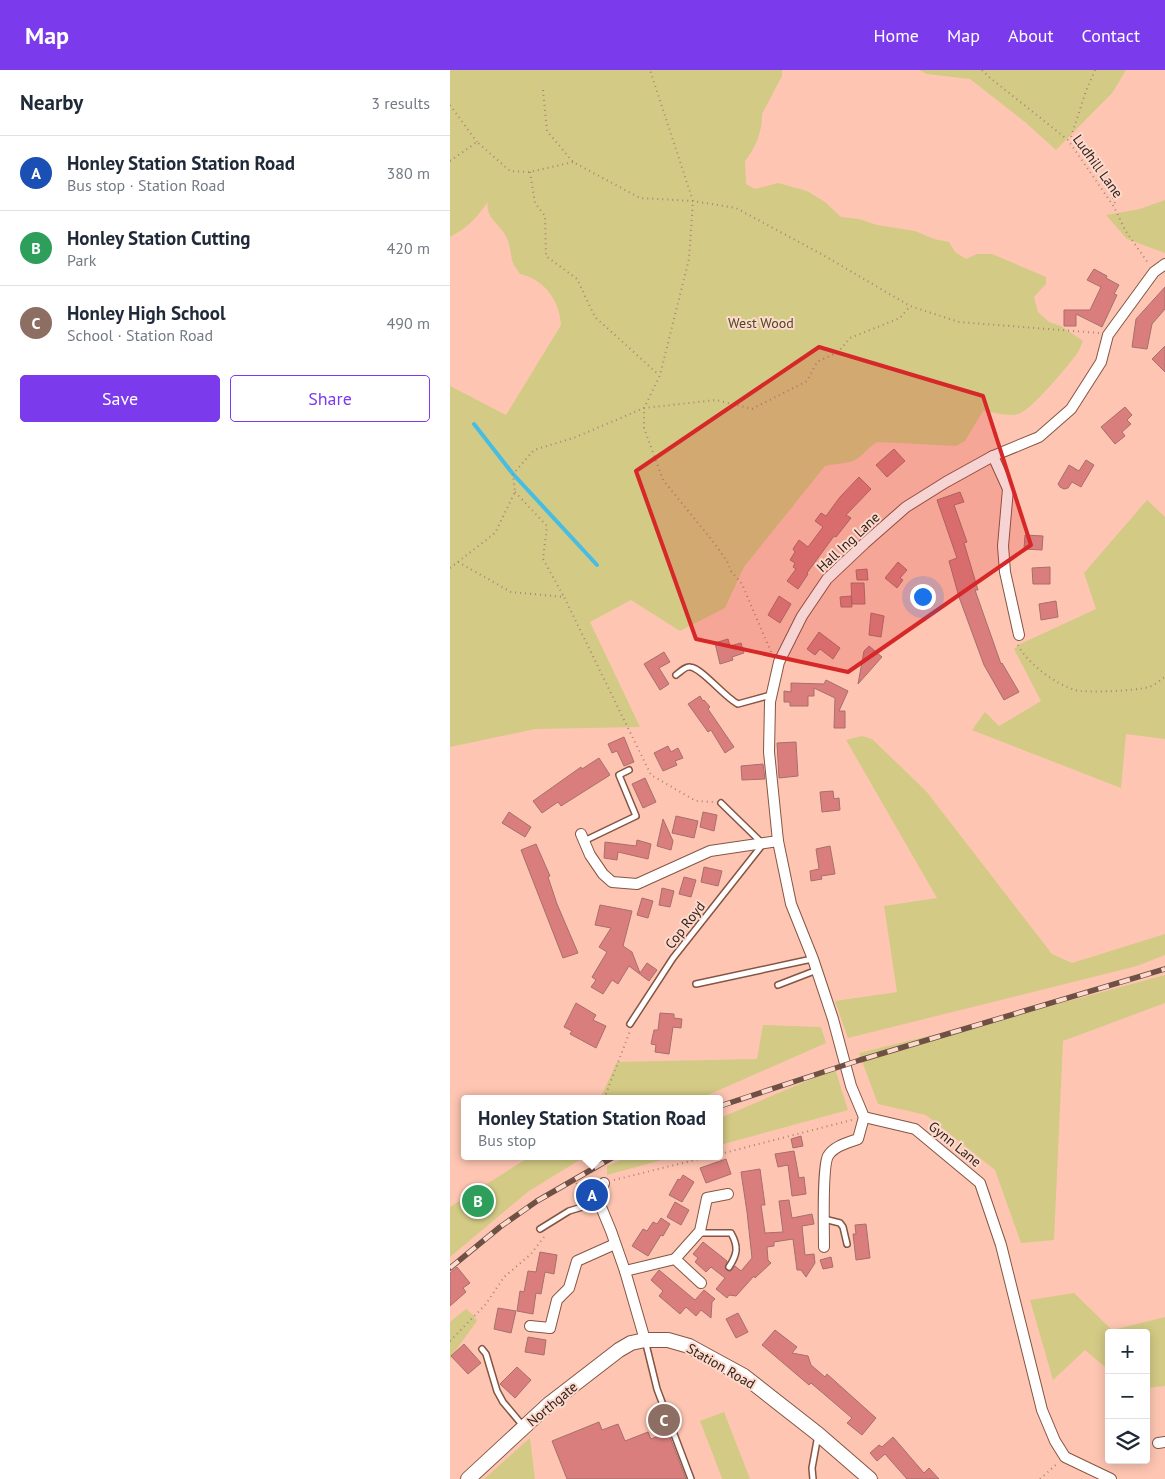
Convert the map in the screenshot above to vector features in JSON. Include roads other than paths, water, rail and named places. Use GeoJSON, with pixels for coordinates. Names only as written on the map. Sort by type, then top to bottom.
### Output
{"type":"FeatureCollection","features":[{"type":"Feature","properties":{"kind":"street","name":"Hall Ing Lane"},"geometry":{"type":"LineString","coordinates":[[778,841],[769,752],[770,702],[779,662],[802,616],[828,579],[865,543],[906,508],[946,482],[993,456],[1039,437],[1071,409],[1101,362],[1108,334],[1154,272],[1165,264]]}},
{"type":"Feature","properties":{"kind":"street"},"geometry":{"type":"LineString","coordinates":[[993,456],[1008,489],[1004,546],[1005,572],[1019,635]]}},
{"type":"Feature","properties":{"kind":"street"},"geometry":{"type":"LineString","coordinates":[[582,838],[590,855],[612,882],[637,884],[710,851],[778,841],[791,904],[813,958],[833,1019],[851,1086],[864,1117],[858,1139],[836,1148],[827,1157],[824,1247]]}},
{"type":"Feature","properties":{"kind":"street","name":"Gynn Lane"},"geometry":{"type":"LineString","coordinates":[[864,1117],[915,1129],[980,1183],[1001,1245],[1042,1410],[1055,1441],[1065,1457],[1111,1479]]}},
{"type":"Feature","properties":{"kind":"street"},"geometry":{"type":"LineString","coordinates":[[604,1183],[599,1202],[625,1271],[644,1340]]}},
{"type":"Feature","properties":{"kind":"street"},"geometry":{"type":"LineString","coordinates":[[625,1271],[676,1259],[698,1233],[706,1198],[728,1194]]}},
{"type":"Feature","properties":{"kind":"street"},"geometry":{"type":"LineString","coordinates":[[530,1326],[550,1328],[557,1300],[569,1288],[578,1261],[615,1244]]}},
{"type":"Feature","properties":{"kind":"street"},"geometry":{"type":"LineString","coordinates":[[676,1259],[700,1283]]}},
{"type":"Feature","properties":{"kind":"street","name":"Northgate"},"geometry":{"type":"LineString","coordinates":[[468,1479],[549,1404],[619,1350],[632,1343],[644,1340]]}},
{"type":"Feature","properties":{"kind":"street","name":"Station Road"},"geometry":{"type":"LineString","coordinates":[[644,1340],[668,1340],[690,1346],[744,1376],[818,1434],[870,1479]]}},
{"type":"Feature","properties":{"kind":"lane"},"geometry":{"type":"LineString","coordinates":[[676,675],[688,666],[692,667],[706,676],[738,704],[772,695]]}},
{"type":"Feature","properties":{"kind":"lane"},"geometry":{"type":"LineString","coordinates":[[582,838],[636,816],[619,775],[629,770]]}},
{"type":"Feature","properties":{"kind":"lane"},"geometry":{"type":"LineString","coordinates":[[721,803],[763,844]]}},
{"type":"Feature","properties":{"kind":"lane","name":"Cop Royd"},"geometry":{"type":"LineString","coordinates":[[630,1024],[673,958],[763,844]]}},
{"type":"Feature","properties":{"kind":"lane"},"geometry":{"type":"LineString","coordinates":[[696,984],[813,958]]}},
{"type":"Feature","properties":{"kind":"lane"},"geometry":{"type":"LineString","coordinates":[[778,985],[817,970]]}},
{"type":"Feature","properties":{"kind":"lane"},"geometry":{"type":"LineString","coordinates":[[541,1228],[569,1211],[599,1202]]}},
{"type":"Feature","properties":{"kind":"lane"},"geometry":{"type":"LineString","coordinates":[[824,1219],[840,1222],[847,1244]]}},
{"type":"Feature","properties":{"kind":"lane"},"geometry":{"type":"LineString","coordinates":[[698,1233],[731,1234],[735,1240],[737,1256],[730,1268]]}},
{"type":"Feature","properties":{"kind":"lane"},"geometry":{"type":"LineString","coordinates":[[644,1340],[657,1389],[691,1479]]}},
{"type":"Feature","properties":{"kind":"lane"},"geometry":{"type":"LineString","coordinates":[[482,1349],[486,1354],[497,1391],[503,1402],[524,1427]]}},
{"type":"Feature","properties":{"kind":"lane"},"geometry":{"type":"LineString","coordinates":[[813,1479],[812,1468],[818,1434]]}},
{"type":"Feature","properties":{"kind":"waterway"},"geometry":{"type":"LineString","coordinates":[[474,424],[513,474],[597,565]]}},
{"type":"Feature","properties":{"kind":"railway"},"geometry":{"type":"LineString","coordinates":[[723,1105],[860,1060],[1165,969]]}},
{"type":"Feature","properties":{"kind":"railway"},"geometry":{"type":"LineString","coordinates":[[450,1268],[500,1227],[537,1201],[608,1160]]}},
{"type":"Feature","properties":{"kind":"place","name":"Honley Station Station Road"},"geometry":{"type":"Point","coordinates":[592,1195]}},
{"type":"Feature","properties":{"kind":"place","name":"Honley Station Cutting"},"geometry":{"type":"Point","coordinates":[478,1201]}},
{"type":"Feature","properties":{"kind":"place","name":"Honley High School"},"geometry":{"type":"Point","coordinates":[664,1420]}},
{"type":"Feature","properties":{"kind":"park label","name":"West Wood"},"geometry":{"type":"Point","coordinates":[761,323]}}]}
